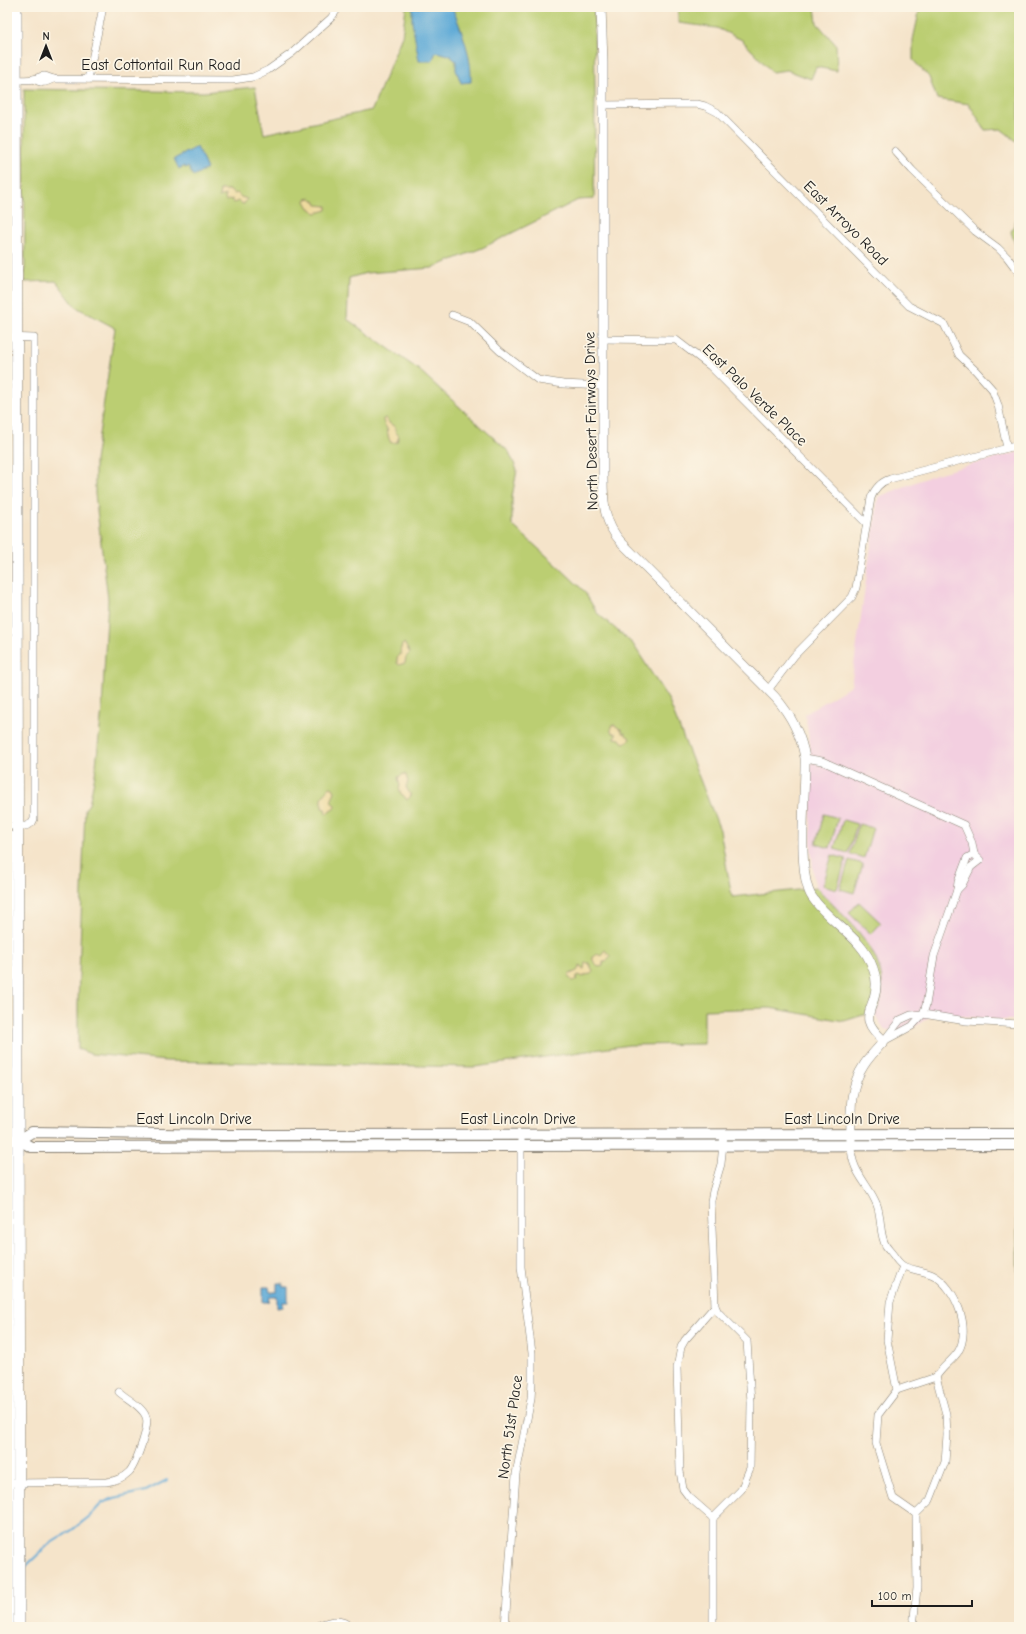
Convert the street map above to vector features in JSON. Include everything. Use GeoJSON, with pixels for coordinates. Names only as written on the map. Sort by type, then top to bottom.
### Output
{"type":"FeatureCollection","features":[{"type":"Feature","properties":{"kind":"main road"},"geometry":{"type":"LineString","coordinates":[[7,962],[11,931],[19,826],[12,630],[12,79],[16,7]]}},
{"type":"Feature","properties":{"kind":"main road"},"geometry":{"type":"LineString","coordinates":[[7,649],[7,820]]}},
{"type":"Feature","properties":{"kind":"main road"},"geometry":{"type":"LineString","coordinates":[[7,835],[19,1140],[19,1281],[11,1483],[8,1627]]}},
{"type":"Feature","properties":{"kind":"main road"},"geometry":{"type":"LineString","coordinates":[[7,1070],[7,1280],[11,1483],[19,1627]]}},
{"type":"Feature","properties":{"kind":"main road","name":"East Lincoln Drive"},"geometry":{"type":"LineString","coordinates":[[19,1140],[32,1132],[223,1135],[1019,1134]]}},
{"type":"Feature","properties":{"kind":"main road"},"geometry":{"type":"LineString","coordinates":[[984,1134],[984,1145]]}},
{"type":"Feature","properties":{"kind":"main road","name":"East Lincoln Drive"},"geometry":{"type":"LineString","coordinates":[[7,1140],[19,1140],[30,1146],[1019,1145]]}},
{"type":"Feature","properties":{"kind":"street"},"geometry":{"type":"LineString","coordinates":[[88,79],[103,7]]}},
{"type":"Feature","properties":{"kind":"street","name":"East Cottontail Run Road"},"geometry":{"type":"LineString","coordinates":[[12,79],[34,79],[40,76],[46,76],[53,79],[233,80],[253,77],[268,70],[292,53],[331,18],[339,7]]}},
{"type":"Feature","properties":{"kind":"street","name":"North Desert Fairways Drive"},"geometry":{"type":"LineString","coordinates":[[602,7],[603,498],[608,523],[621,542],[768,690],[791,718],[802,744],[805,758],[803,865],[806,884],[811,896],[817,904],[854,937],[870,960],[875,974],[876,990],[869,1011],[869,1020],[872,1028],[884,1041]]}},
{"type":"Feature","properties":{"kind":"street","name":"East Arroyo Road"},"geometry":{"type":"LineString","coordinates":[[602,105],[697,104],[717,112],[909,306],[944,324],[959,354],[976,371],[995,394],[1007,448]]}},
{"type":"Feature","properties":{"kind":"street"},"geometry":{"type":"LineString","coordinates":[[895,151],[912,170],[975,230],[998,248],[1008,258],[1019,273]]}},
{"type":"Feature","properties":{"kind":"street"},"geometry":{"type":"LineString","coordinates":[[452,315],[470,322],[500,351],[538,380],[563,384],[603,386]]}},
{"type":"Feature","properties":{"kind":"street"},"geometry":{"type":"LineString","coordinates":[[7,826],[26,826],[32,823],[34,818],[34,338],[12,337]]}},
{"type":"Feature","properties":{"kind":"street","name":"East Palo Verde Place"},"geometry":{"type":"LineString","coordinates":[[603,339],[676,340],[710,366],[866,522]]}},
{"type":"Feature","properties":{"kind":"street"},"geometry":{"type":"LineString","coordinates":[[768,690],[794,656],[852,596],[856,588],[870,498],[876,487],[884,481],[1019,445]]}},
{"type":"Feature","properties":{"kind":"street"},"geometry":{"type":"LineString","coordinates":[[805,758],[822,761],[964,825],[972,843],[974,854],[980,860],[971,868],[958,890],[934,956],[923,1014],[912,1026],[884,1041]]}},
{"type":"Feature","properties":{"kind":"street"},"geometry":{"type":"LineString","coordinates":[[958,890],[958,882],[967,858],[974,854]]}},
{"type":"Feature","properties":{"kind":"street"},"geometry":{"type":"LineString","coordinates":[[916,1514],[893,1498],[876,1443],[878,1415],[897,1390],[936,1378],[940,1371],[958,1352],[961,1344],[963,1329],[959,1304],[950,1290],[934,1275],[902,1266],[886,1246],[876,1203],[852,1161],[851,1099],[858,1075],[864,1065],[897,1024],[905,1017],[923,1014],[966,1021],[1019,1024]]}},
{"type":"Feature","properties":{"kind":"street","name":"North 51st Place"},"geometry":{"type":"LineString","coordinates":[[505,1627],[516,1474],[531,1399],[532,1382],[532,1353],[521,1267],[521,1134]]}},
{"type":"Feature","properties":{"kind":"street"},"geometry":{"type":"LineString","coordinates":[[713,1627],[713,1518],[741,1490],[750,1468],[752,1449],[747,1342],[718,1312],[715,1306],[711,1201],[722,1164],[724,1134]]}},
{"type":"Feature","properties":{"kind":"street"},"geometry":{"type":"LineString","coordinates":[[897,1390],[887,1340],[890,1302],[902,1266]]}},
{"type":"Feature","properties":{"kind":"street"},"geometry":{"type":"LineString","coordinates":[[7,1280],[19,1281]]}},
{"type":"Feature","properties":{"kind":"street"},"geometry":{"type":"LineString","coordinates":[[713,1518],[689,1497],[683,1489],[680,1465],[677,1368],[681,1347],[685,1340],[715,1306]]}},
{"type":"Feature","properties":{"kind":"street"},"geometry":{"type":"LineString","coordinates":[[913,1627],[917,1588],[916,1514],[930,1500],[945,1462],[947,1435],[946,1414],[936,1378]]}},
{"type":"Feature","properties":{"kind":"street"},"geometry":{"type":"LineString","coordinates":[[11,1483],[106,1482],[114,1481],[128,1474],[132,1469],[146,1430],[147,1418],[144,1412],[119,1392]]}},
{"type":"Feature","properties":{"kind":"street"},"geometry":{"type":"LineString","coordinates":[[315,1627],[330,1621],[338,1621],[347,1623],[351,1627]]}},
{"type":"Feature","properties":{"kind":"shaded area"},"geometry":{"type":"Polygon","coordinates":[[[1019,452],[1019,1020],[998,1020],[935,1013],[908,1031],[885,1030],[875,1015],[882,996],[836,909],[817,888],[814,880],[811,846],[810,744],[805,714],[851,686],[878,497],[936,474],[1019,452]]]}},
{"type":"Feature","properties":{"kind":"green space"},"geometry":{"type":"Polygon","coordinates":[[[406,7],[594,7],[594,199],[578,200],[482,248],[432,268],[366,273],[349,278],[347,319],[419,370],[509,452],[517,470],[512,497],[512,525],[584,591],[597,613],[633,644],[668,699],[720,830],[732,897],[817,888],[862,936],[871,950],[878,965],[882,980],[881,999],[876,1011],[844,1021],[770,1008],[704,1010],[704,1044],[629,1045],[475,1067],[167,1061],[91,1054],[78,1049],[78,1003],[85,809],[89,804],[95,775],[102,709],[108,599],[95,494],[95,461],[115,328],[76,307],[56,281],[25,282],[24,89],[204,92],[255,87],[264,134],[372,110],[402,36],[406,7]]]}},
{"type":"Feature","properties":{"kind":"green space"},"geometry":{"type":"Polygon","coordinates":[[[677,7],[815,7],[817,23],[836,45],[837,71],[816,67],[811,79],[787,70],[772,72],[742,40],[717,28],[679,23],[677,7]]]}},
{"type":"Feature","properties":{"kind":"green space"},"geometry":{"type":"Polygon","coordinates":[[[910,7],[1019,7],[1019,143],[1001,129],[985,130],[969,104],[937,99],[929,77],[913,60],[913,40],[920,8],[910,7]]]}},
{"type":"Feature","properties":{"kind":"green space"},"geometry":{"type":"Polygon","coordinates":[[[1019,213],[1019,255],[1011,232],[1019,213]]]}},
{"type":"Feature","properties":{"kind":"green space"},"geometry":{"type":"Polygon","coordinates":[[[824,814],[838,818],[830,848],[816,844],[824,814]]]}},
{"type":"Feature","properties":{"kind":"green space"},"geometry":{"type":"Polygon","coordinates":[[[843,820],[857,824],[848,853],[834,849],[843,820]]]}},
{"type":"Feature","properties":{"kind":"green space"},"geometry":{"type":"Polygon","coordinates":[[[859,824],[873,828],[864,858],[850,854],[859,824]]]}},
{"type":"Feature","properties":{"kind":"green space"},"geometry":{"type":"Polygon","coordinates":[[[832,855],[846,859],[837,889],[823,885],[832,855]]]}},
{"type":"Feature","properties":{"kind":"green space"},"geometry":{"type":"Polygon","coordinates":[[[849,860],[863,864],[854,893],[840,889],[849,860]]]}},
{"type":"Feature","properties":{"kind":"green space"},"geometry":{"type":"Polygon","coordinates":[[[859,902],[881,923],[871,934],[849,913],[859,902]]]}},
{"type":"Feature","properties":{"kind":"green space"},"geometry":{"type":"Polygon","coordinates":[[[1017,1215],[1019,1215],[1019,1500],[1017,1215]]]}},
{"type":"Feature","properties":{"kind":"sand"},"geometry":{"type":"Polygon","coordinates":[[[220,190],[229,190],[234,194],[237,193],[241,197],[247,199],[244,204],[238,201],[234,203],[232,199],[226,201],[226,195],[219,197],[220,190]]]}},
{"type":"Feature","properties":{"kind":"sand"},"geometry":{"type":"Polygon","coordinates":[[[311,198],[317,205],[327,206],[327,210],[316,213],[309,208],[305,201],[306,199],[311,198]]]}},
{"type":"Feature","properties":{"kind":"sand"},"geometry":{"type":"Polygon","coordinates":[[[386,418],[389,423],[395,427],[395,431],[399,436],[397,442],[391,443],[390,441],[383,420],[386,418]]]}},
{"type":"Feature","properties":{"kind":"sand"},"geometry":{"type":"Polygon","coordinates":[[[404,643],[410,653],[406,657],[405,663],[399,665],[397,663],[397,659],[399,654],[402,654],[400,651],[404,643]]]}},
{"type":"Feature","properties":{"kind":"sand"},"geometry":{"type":"Polygon","coordinates":[[[614,725],[630,738],[628,742],[623,743],[620,739],[615,738],[616,734],[611,732],[611,726],[614,725]]]}},
{"type":"Feature","properties":{"kind":"sand"},"geometry":{"type":"Polygon","coordinates":[[[404,774],[406,775],[408,782],[406,787],[411,796],[407,800],[401,794],[399,788],[398,777],[404,774]]]}},
{"type":"Feature","properties":{"kind":"sand"},"geometry":{"type":"Polygon","coordinates":[[[332,787],[335,791],[331,802],[335,805],[335,808],[326,814],[325,809],[322,808],[322,798],[328,788],[332,787]]]}},
{"type":"Feature","properties":{"kind":"sand"},"geometry":{"type":"Polygon","coordinates":[[[605,950],[610,956],[606,962],[603,962],[603,966],[599,967],[593,961],[593,957],[598,954],[600,956],[603,955],[605,950]]]}},
{"type":"Feature","properties":{"kind":"sand"},"geometry":{"type":"Polygon","coordinates":[[[585,963],[589,963],[593,971],[591,974],[585,975],[584,977],[578,975],[576,980],[572,981],[568,976],[577,971],[580,966],[584,969],[585,963]]]}},
{"type":"Feature","properties":{"kind":"water"},"geometry":{"type":"Polygon","coordinates":[[[412,7],[452,7],[463,34],[468,53],[471,82],[461,83],[456,70],[456,61],[449,55],[436,52],[432,61],[419,61],[412,22],[412,7]]]}},
{"type":"Feature","properties":{"kind":"water"},"geometry":{"type":"Polygon","coordinates":[[[197,147],[207,169],[193,176],[188,167],[185,168],[184,166],[179,169],[174,159],[197,147]]]}},
{"type":"Feature","properties":{"kind":"water"},"geometry":{"type":"Polygon","coordinates":[[[277,1283],[283,1283],[283,1287],[288,1287],[288,1302],[283,1302],[283,1307],[277,1308],[277,1297],[270,1297],[269,1302],[263,1302],[263,1287],[269,1287],[270,1292],[277,1292],[277,1283]]]}},
{"type":"Feature","properties":{"kind":"waterway"},"geometry":{"type":"LineString","coordinates":[[24,1568],[48,1545],[72,1530],[90,1516],[102,1503],[114,1498],[146,1491],[167,1480]]}}]}
